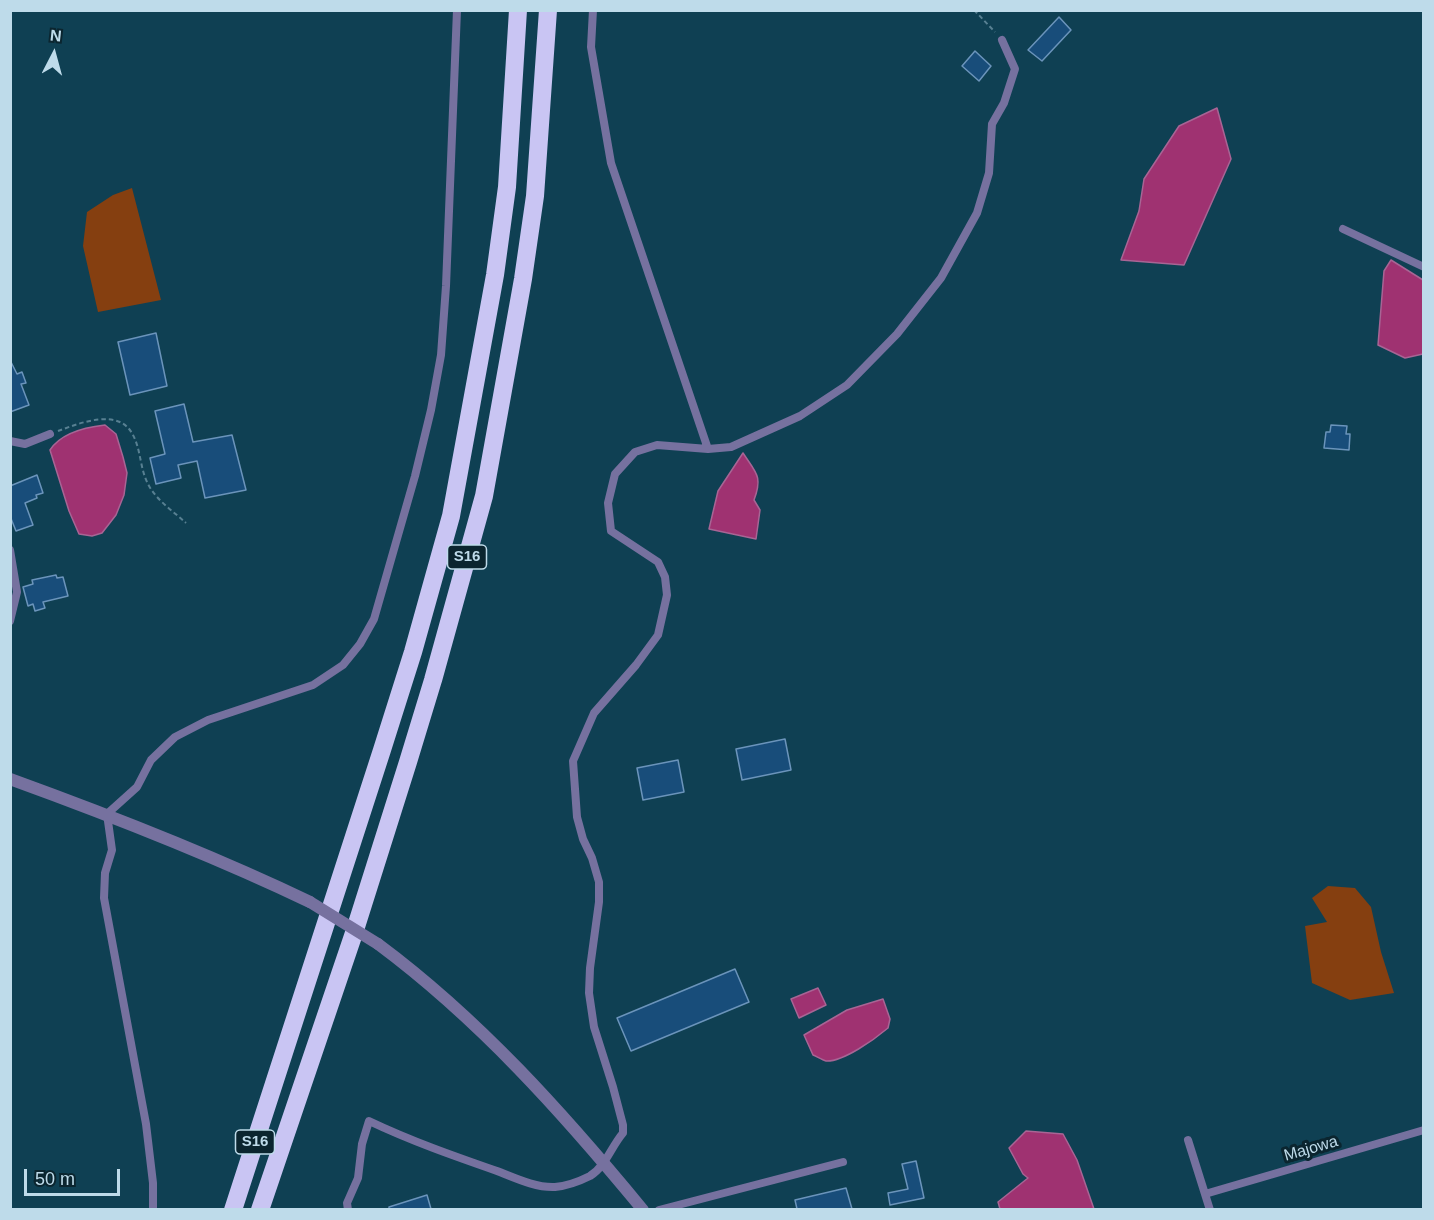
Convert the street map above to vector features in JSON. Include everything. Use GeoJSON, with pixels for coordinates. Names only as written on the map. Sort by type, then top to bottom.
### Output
{"type":"FeatureCollection","features":[{"type":"Feature","properties":{"kind":"highway","name":"S16"},"geometry":{"type":"LineString","coordinates":[[233,1209],[386,739],[451,516],[495,275],[507,187],[518,10]]}},
{"type":"Feature","properties":{"kind":"highway","name":"S16"},"geometry":{"type":"LineString","coordinates":[[260,1209],[354,933],[408,762],[484,496],[521,291],[535,196],[548,10]]}},
{"type":"Feature","properties":{"kind":"street"},"geometry":{"type":"LineString","coordinates":[[10,779],[107,814],[217,859],[310,902],[378,944],[441,993],[503,1051],[644,1209]]}},
{"type":"Feature","properties":{"kind":"lane"},"geometry":{"type":"LineString","coordinates":[[153,1209],[153,1183],[146,1124],[104,898],[105,873],[112,850],[107,814],[137,788],[150,760],[175,737],[208,720],[313,685],[343,665],[360,644],[374,619],[415,476],[441,356],[457,10]]}},
{"type":"Feature","properties":{"kind":"lane"},"geometry":{"type":"LineString","coordinates":[[593,10],[591,47],[611,163],[708,449]]}},
{"type":"Feature","properties":{"kind":"lane"},"geometry":{"type":"LineString","coordinates":[[348,1209],[347,1203],[358,1178],[362,1144],[369,1121],[411,1141],[532,1184],[554,1187],[578,1181],[592,1174],[604,1163],[623,1133],[623,1125],[594,1027],[589,993],[599,882],[577,817],[573,761],[594,712],[636,665],[658,635],[668,595],[665,577],[658,562],[611,531],[608,502],[615,474],[635,452],[657,445],[708,449],[731,447],[800,416],[848,385],[897,334],[941,278],[977,213],[989,173],[992,124],[1004,103],[1015,69],[1002,39]]}},
{"type":"Feature","properties":{"kind":"lane"},"geometry":{"type":"LineString","coordinates":[[1343,229],[1424,267]]}},
{"type":"Feature","properties":{"kind":"lane"},"geometry":{"type":"LineString","coordinates":[[10,441],[25,444],[50,434]]}},
{"type":"Feature","properties":{"kind":"lane"},"geometry":{"type":"LineString","coordinates":[[10,550],[17,592],[10,621]]}},
{"type":"Feature","properties":{"kind":"lane","name":"Majowa"},"geometry":{"type":"LineString","coordinates":[[1205,1194],[1424,1130]]}},
{"type":"Feature","properties":{"kind":"lane"},"geometry":{"type":"LineString","coordinates":[[1188,1140],[1210,1209]]}},
{"type":"Feature","properties":{"kind":"lane"},"geometry":{"type":"LineString","coordinates":[[659,1209],[843,1162]]}},
{"type":"Feature","properties":{"kind":"path"},"geometry":{"type":"LineString","coordinates":[[974,10],[1002,39]]}},
{"type":"Feature","properties":{"kind":"path"},"geometry":{"type":"LineString","coordinates":[[50,434],[92,419],[119,421],[133,434],[147,483],[160,501],[186,523]]}},
{"type":"Feature","properties":{"kind":"shaded area"},"geometry":{"type":"Polygon","coordinates":[[[1217,108],[1231,159],[1184,265],[1121,260],[1139,211],[1144,179],[1179,126],[1217,108]]]}},
{"type":"Feature","properties":{"kind":"shaded area"},"geometry":{"type":"Polygon","coordinates":[[[132,188],[161,300],[98,312],[83,246],[87,212],[113,195],[132,188]]]}},
{"type":"Feature","properties":{"kind":"shaded area"},"geometry":{"type":"Polygon","coordinates":[[[1391,260],[1423,280],[1423,354],[1405,358],[1378,345],[1384,271],[1391,260]]]}},
{"type":"Feature","properties":{"kind":"shaded area"},"geometry":{"type":"Polygon","coordinates":[[[105,425],[116,434],[123,457],[127,473],[124,495],[116,515],[102,533],[92,536],[79,534],[69,511],[50,450],[67,435],[105,425]]]}},
{"type":"Feature","properties":{"kind":"shaded area"},"geometry":{"type":"Polygon","coordinates":[[[743,453],[755,470],[758,480],[754,500],[760,510],[756,539],[709,529],[718,491],[743,453]]]}},
{"type":"Feature","properties":{"kind":"shaded area"},"geometry":{"type":"Polygon","coordinates":[[[1328,886],[1355,888],[1371,907],[1381,952],[1394,993],[1350,1000],[1312,983],[1305,926],[1327,922],[1312,898],[1328,886]]]}},
{"type":"Feature","properties":{"kind":"shaded area"},"geometry":{"type":"Polygon","coordinates":[[[818,988],[826,1005],[799,1018],[791,999],[818,988]]]}},
{"type":"Feature","properties":{"kind":"shaded area"},"geometry":{"type":"Polygon","coordinates":[[[883,999],[890,1019],[888,1028],[882,1033],[841,1058],[826,1061],[813,1055],[804,1035],[847,1010],[883,999]]]}},
{"type":"Feature","properties":{"kind":"shaded area"},"geometry":{"type":"Polygon","coordinates":[[[1026,1131],[1063,1134],[1077,1160],[1094,1209],[1000,1209],[998,1202],[1028,1178],[1023,1174],[1009,1148],[1026,1131]]]}},
{"type":"Feature","properties":{"kind":"building"},"geometry":{"type":"Polygon","coordinates":[[[1059,17],[1071,30],[1042,61],[1028,50],[1059,17]]]}},
{"type":"Feature","properties":{"kind":"building"},"geometry":{"type":"Polygon","coordinates":[[[975,51],[991,66],[979,81],[962,66],[975,51]]]}},
{"type":"Feature","properties":{"kind":"building"},"geometry":{"type":"Polygon","coordinates":[[[156,333],[167,386],[130,395],[118,342],[156,333]]]}},
{"type":"Feature","properties":{"kind":"building"},"geometry":{"type":"Polygon","coordinates":[[[10,360],[17,374],[22,372],[26,383],[21,384],[29,405],[10,412],[10,360]]]}},
{"type":"Feature","properties":{"kind":"building"},"geometry":{"type":"Polygon","coordinates":[[[184,404],[193,442],[232,435],[246,490],[205,498],[197,461],[178,465],[181,478],[156,484],[150,458],[165,454],[155,411],[184,404]]]}},
{"type":"Feature","properties":{"kind":"building"},"geometry":{"type":"Polygon","coordinates":[[[1331,425],[1347,426],[1346,434],[1350,434],[1349,450],[1324,448],[1326,432],[1330,432],[1331,425]]]}},
{"type":"Feature","properties":{"kind":"building"},"geometry":{"type":"Polygon","coordinates":[[[37,475],[43,493],[25,503],[33,525],[16,531],[10,516],[10,486],[37,475]]]}},
{"type":"Feature","properties":{"kind":"building"},"geometry":{"type":"Polygon","coordinates":[[[56,575],[57,578],[63,577],[68,596],[43,602],[45,608],[35,611],[33,604],[28,606],[23,587],[33,584],[32,580],[56,575]]]}},
{"type":"Feature","properties":{"kind":"building"},"geometry":{"type":"Polygon","coordinates":[[[785,739],[791,770],[742,780],[736,749],[785,739]]]}},
{"type":"Feature","properties":{"kind":"building"},"geometry":{"type":"Polygon","coordinates":[[[678,760],[684,792],[643,800],[637,768],[678,760]]]}},
{"type":"Feature","properties":{"kind":"building"},"geometry":{"type":"Polygon","coordinates":[[[735,969],[749,1002],[631,1051],[617,1018],[735,969]]]}},
{"type":"Feature","properties":{"kind":"building"},"geometry":{"type":"Polygon","coordinates":[[[916,1161],[924,1198],[890,1205],[888,1193],[908,1189],[902,1164],[916,1161]]]}},
{"type":"Feature","properties":{"kind":"building"},"geometry":{"type":"Polygon","coordinates":[[[846,1188],[852,1209],[797,1209],[795,1200],[846,1188]]]}},
{"type":"Feature","properties":{"kind":"building"},"geometry":{"type":"Polygon","coordinates":[[[427,1195],[431,1209],[389,1209],[389,1207],[427,1195]]]}}]}
